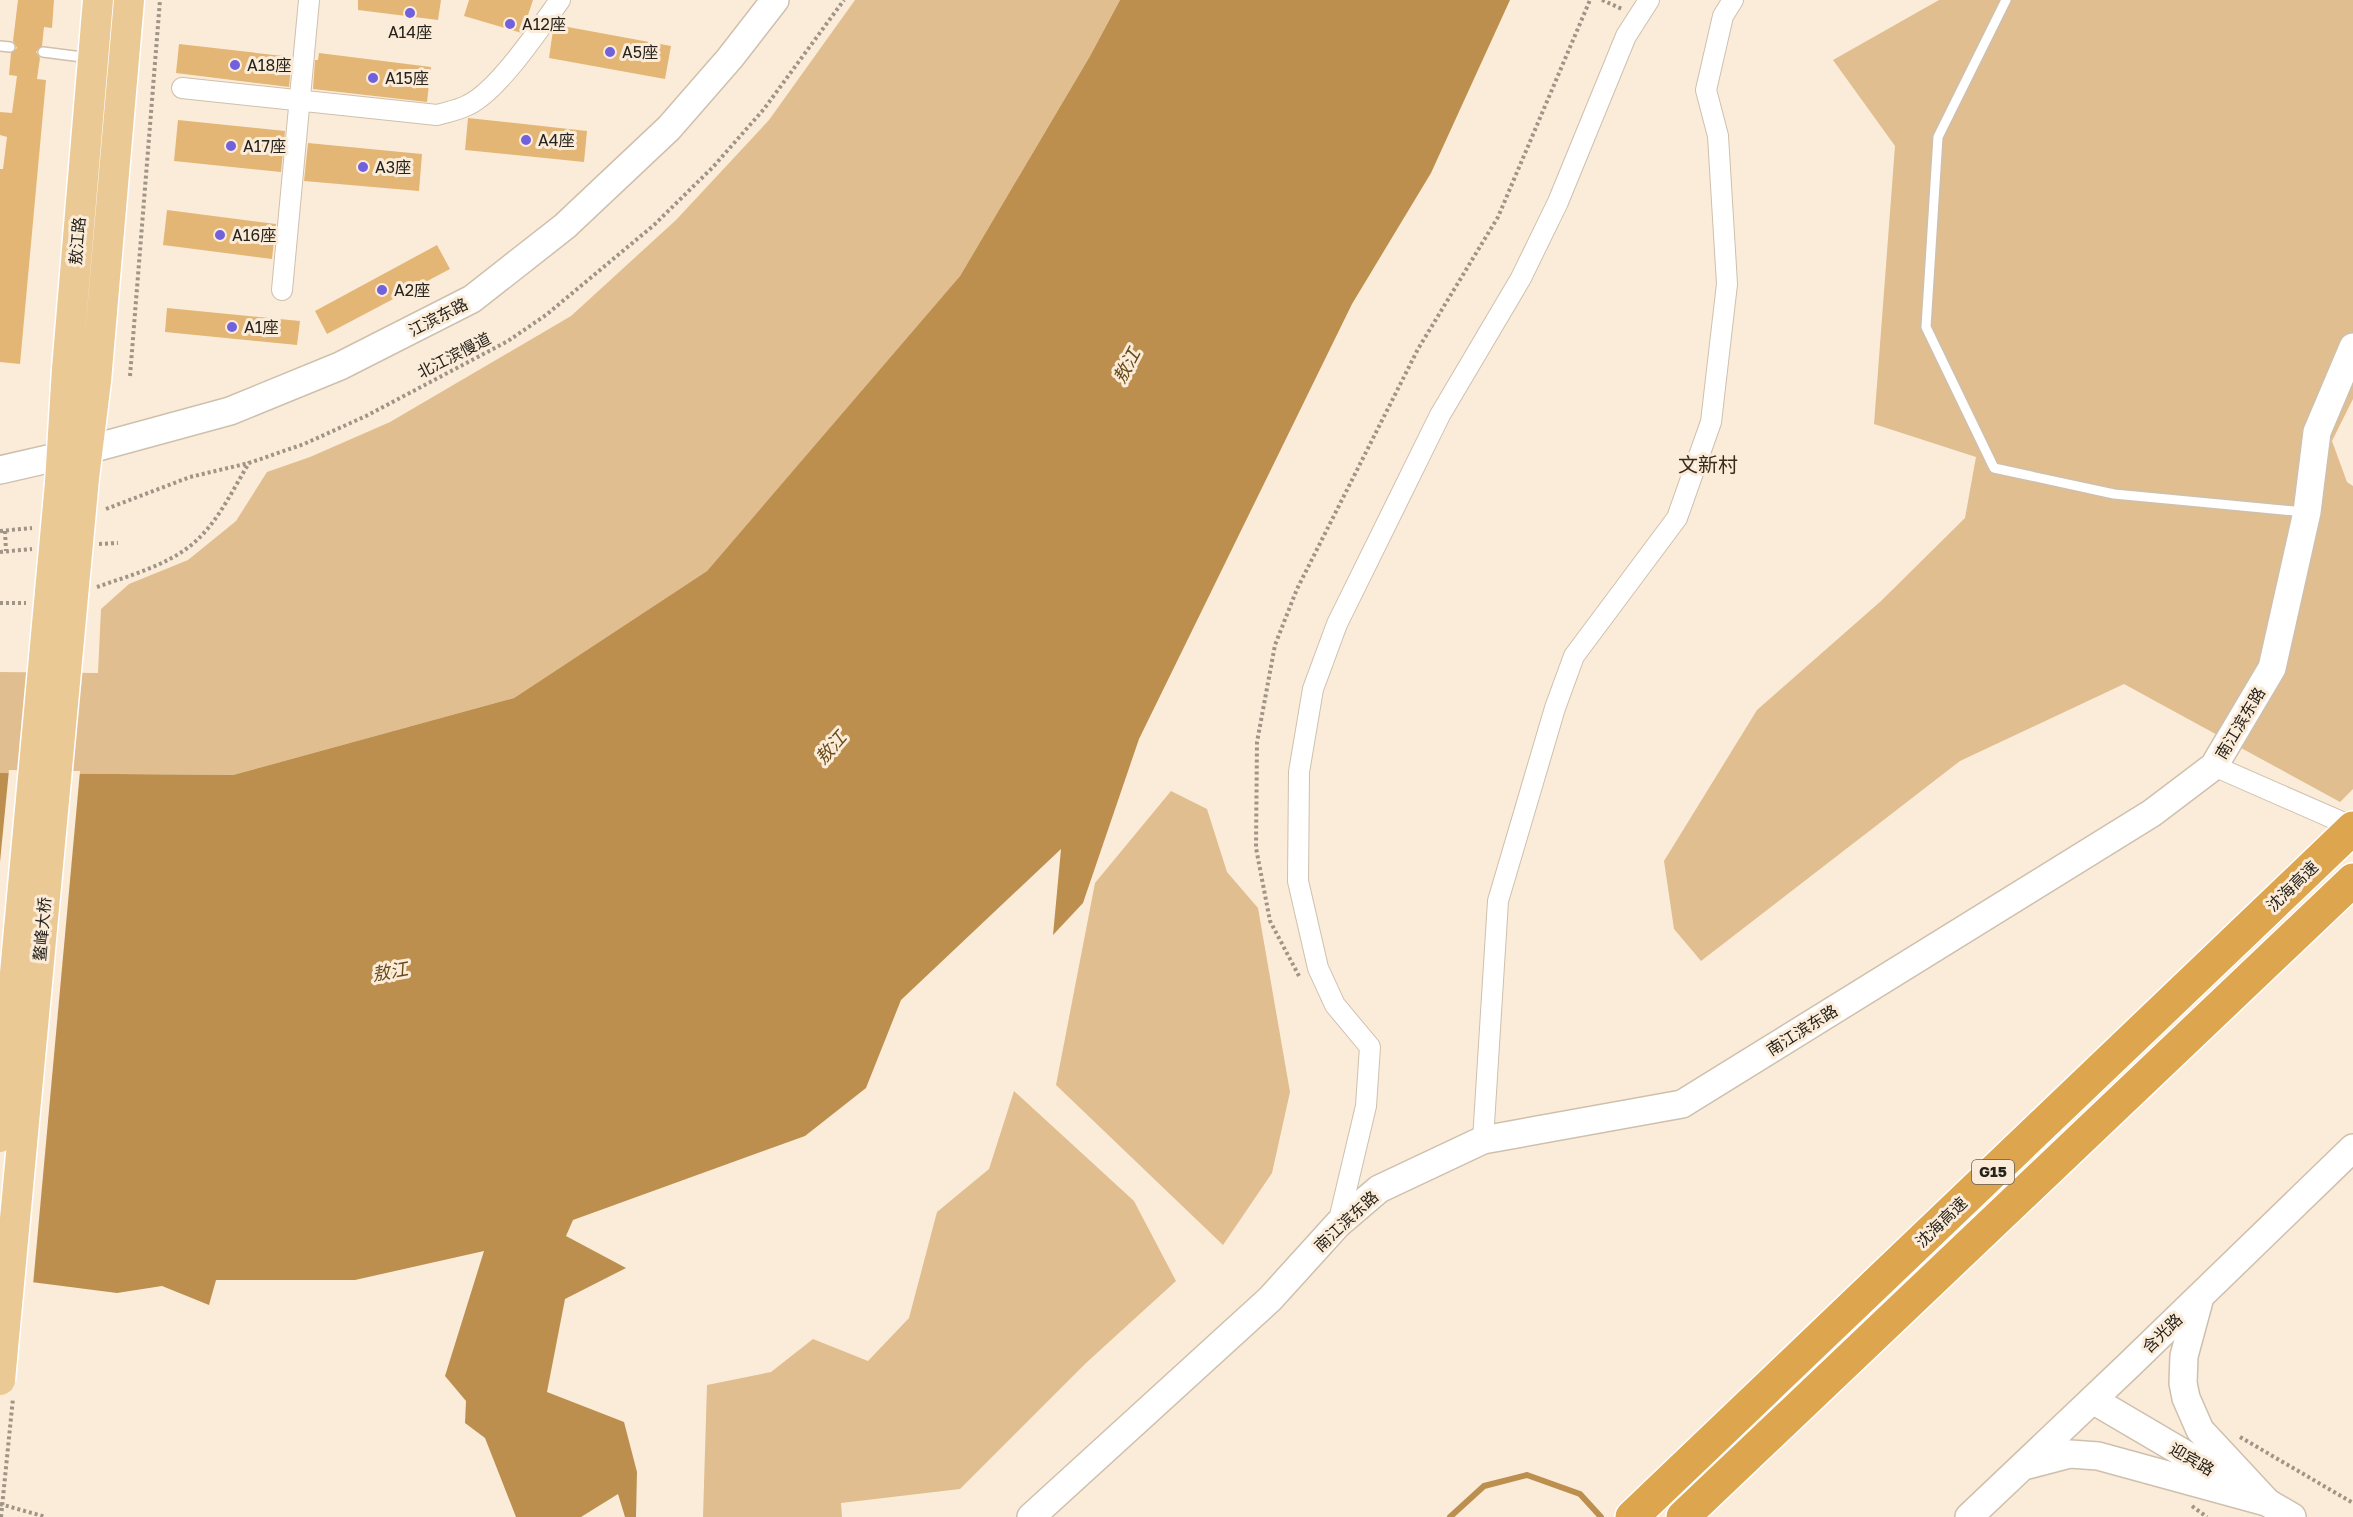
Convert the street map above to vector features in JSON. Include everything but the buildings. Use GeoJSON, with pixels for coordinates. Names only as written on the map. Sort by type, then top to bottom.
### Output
{"type":"FeatureCollection","features":[{"type":"Feature","properties":{"kind":"highway","name":"沈海高速"},"geometry":{"type":"LineString","coordinates":[[1632,1517],[2353,827]]}},
{"type":"Feature","properties":{"kind":"highway","name":"G15"},"geometry":{"type":"LineString","coordinates":[[1683,1517],[2353,880]]}},
{"type":"Feature","properties":{"kind":"main road","name":"敖江路"},"geometry":{"type":"LineString","coordinates":[[73,467],[67,369],[98,0]]}},
{"type":"Feature","properties":{"kind":"main road","name":"敖江路"},"geometry":{"type":"LineString","coordinates":[[73,467],[96,381],[129,0]]}},
{"type":"Feature","properties":{"kind":"main road","name":"江滨东路"},"geometry":{"type":"LineString","coordinates":[[0,470],[73,467],[230,411],[340,366],[472,299],[565,226],[669,128],[730,58],[775,0]]}},
{"type":"Feature","properties":{"kind":"main road","name":"南江滨东路"},"geometry":{"type":"LineString","coordinates":[[1031,1517],[1270,1299],[1338,1224],[1379,1189],[1483,1140],[1682,1104],[2152,813],[2214,766],[2272,668],[2307,512],[2317,432],[2353,347]]}},
{"type":"Feature","properties":{"kind":"main road","name":"鳌峰大桥"},"geometry":{"type":"LineString","coordinates":[[0,1137],[73,467]]}},
{"type":"Feature","properties":{"kind":"main road","name":"鳌峰大桥"},"geometry":{"type":"LineString","coordinates":[[0,1380],[73,467]]}},
{"type":"Feature","properties":{"kind":"main road","name":"含光路"},"geometry":{"type":"LineString","coordinates":[[1969,1517],[2353,1148]]}},
{"type":"Feature","properties":{"kind":"main road"},"geometry":{"type":"LineString","coordinates":[[2199,1297],[2184,1356],[2183,1383],[2186,1398],[2200,1430],[2266,1502]]}},
{"type":"Feature","properties":{"kind":"main road","name":"迎宾路"},"geometry":{"type":"LineString","coordinates":[[2092,1400],[2292,1517]]}},
{"type":"Feature","properties":{"kind":"main road"},"geometry":{"type":"LineString","coordinates":[[2022,1467],[2070,1455],[2098,1456],[2266,1502]]}},
{"type":"Feature","properties":{"kind":"street"},"geometry":{"type":"LineString","coordinates":[[282,291],[309,0]]}},
{"type":"Feature","properties":{"kind":"street"},"geometry":{"type":"LineString","coordinates":[[182,88],[437,115],[469,105],[492,86],[560,0]]}},
{"type":"Feature","properties":{"kind":"street"},"geometry":{"type":"LineString","coordinates":[[1338,1224],[1365,1106],[1370,1047],[1335,1005],[1318,968],[1298,881],[1299,772],[1313,689],[1337,624],[1440,415],[1521,278],[1558,202],[1626,36],[1649,0]]}},
{"type":"Feature","properties":{"kind":"street"},"geometry":{"type":"LineString","coordinates":[[1483,1140],[1498,901],[1554,708],[1574,656],[1677,518],[1711,422],[1727,284],[1718,136],[1706,90],[1722,16],[1733,0]]}},
{"type":"Feature","properties":{"kind":"street"},"geometry":{"type":"LineString","coordinates":[[2214,766],[2353,827]]}},
{"type":"Feature","properties":{"kind":"lane"},"geometry":{"type":"LineString","coordinates":[[2006,0],[1938,137],[1926,327],[1994,468],[2115,494],[2307,512]]}},
{"type":"Feature","properties":{"kind":"lane"},"geometry":{"type":"LineString","coordinates":[[43,52],[93,58]]}},
{"type":"Feature","properties":{"kind":"path"},"geometry":{"type":"LineString","coordinates":[[130,376],[160,0]]}},
{"type":"Feature","properties":{"kind":"path","name":"北江滨慢道"},"geometry":{"type":"LineString","coordinates":[[172,485],[190,477],[249,463],[304,444],[366,416],[417,387],[508,341],[546,315],[654,225],[712,167],[764,109],[844,0]]}},
{"type":"Feature","properties":{"kind":"path"},"geometry":{"type":"LineString","coordinates":[[88,590],[169,560],[191,546],[223,507],[249,463]]}},
{"type":"Feature","properties":{"kind":"path"},"geometry":{"type":"LineString","coordinates":[[4,531],[6,551]]}},
{"type":"Feature","properties":{"kind":"path"},"geometry":{"type":"LineString","coordinates":[[0,603],[33,603]]}},
{"type":"Feature","properties":{"kind":"path"},"geometry":{"type":"LineString","coordinates":[[2237,1436],[2353,1503]]}},
{"type":"Feature","properties":{"kind":"path"},"geometry":{"type":"LineString","coordinates":[[0,1504],[46,1517]]}},
{"type":"Feature","properties":{"kind":"shaded area"},"geometry":{"type":"Polygon","coordinates":[[[855,0],[1120,0],[1090,56],[960,276],[707,571],[514,698],[233,775],[0,773],[0,672],[98,673],[101,609],[129,584],[188,560],[236,521],[267,472],[310,457],[390,422],[571,316],[676,220],[769,120],[855,0]]]}},
{"type":"Feature","properties":{"kind":"shaded area"},"geometry":{"type":"Polygon","coordinates":[[[1939,0],[2353,0],[2353,399],[2332,441],[2347,482],[2353,486],[2353,789],[2340,802],[2124,684],[1960,761],[1701,961],[1674,929],[1664,861],[1757,710],[1881,601],[1965,518],[1976,457],[1874,424],[1895,146],[1833,60],[1939,0]]]}},
{"type":"Feature","properties":{"kind":"shaded area"},"geometry":{"type":"Polygon","coordinates":[[[1171,791],[1207,809],[1227,872],[1258,908],[1290,1092],[1272,1173],[1223,1245],[1056,1085],[1095,883],[1171,791]]]}},
{"type":"Feature","properties":{"kind":"shaded area"},"geometry":{"type":"Polygon","coordinates":[[[1014,1091],[1134,1201],[1176,1281],[1086,1363],[960,1489],[841,1503],[842,1517],[703,1517],[707,1385],[771,1372],[813,1339],[868,1361],[909,1318],[937,1212],[989,1169],[1014,1091]]]}},
{"type":"Feature","properties":{"kind":"water","name":"敖江"},"geometry":{"type":"Polygon","coordinates":[[[1120,0],[1510,0],[1431,173],[1352,304],[1139,739],[1083,903],[1053,935],[1061,849],[901,1000],[866,1088],[805,1136],[573,1220],[566,1236],[626,1268],[565,1299],[547,1392],[624,1422],[637,1472],[636,1517],[625,1517],[618,1494],[581,1517],[516,1517],[485,1438],[465,1423],[466,1401],[445,1376],[484,1251],[355,1280],[216,1280],[209,1305],[162,1286],[117,1293],[0,1278],[0,773],[233,775],[514,698],[707,571],[960,276],[1090,56],[1120,0]]]}},
{"type":"Feature","properties":{"kind":"pier"},"geometry":{"type":"Polygon","coordinates":[[[9,770],[80,771],[33,1285],[0,1281],[0,862],[9,770]]]}},
{"type":"Feature","properties":{"kind":"waterway"},"geometry":{"type":"LineString","coordinates":[[1450,1517],[1484,1486],[1527,1475],[1580,1494],[1601,1517]]}},
{"type":"Feature","properties":{"kind":"place","name":"A14座"},"geometry":{"type":"Point","coordinates":[410,13]}},
{"type":"Feature","properties":{"kind":"place","name":"A12座"},"geometry":{"type":"Point","coordinates":[510,24]}},
{"type":"Feature","properties":{"kind":"place","name":"A5座"},"geometry":{"type":"Point","coordinates":[610,52]}},
{"type":"Feature","properties":{"kind":"place","name":"A18座"},"geometry":{"type":"Point","coordinates":[235,65]}},
{"type":"Feature","properties":{"kind":"place","name":"A15座"},"geometry":{"type":"Point","coordinates":[373,78]}},
{"type":"Feature","properties":{"kind":"place","name":"A4座"},"geometry":{"type":"Point","coordinates":[526,140]}},
{"type":"Feature","properties":{"kind":"place","name":"A17座"},"geometry":{"type":"Point","coordinates":[231,146]}},
{"type":"Feature","properties":{"kind":"place","name":"A3座"},"geometry":{"type":"Point","coordinates":[363,167]}},
{"type":"Feature","properties":{"kind":"place","name":"A16座"},"geometry":{"type":"Point","coordinates":[220,235]}},
{"type":"Feature","properties":{"kind":"place","name":"A2座"},"geometry":{"type":"Point","coordinates":[382,290]}},
{"type":"Feature","properties":{"kind":"place","name":"A1座"},"geometry":{"type":"Point","coordinates":[232,327]}},
{"type":"Feature","properties":{"kind":"district","name":"文新村"},"geometry":{"type":"Point","coordinates":[1708,465]}}]}
